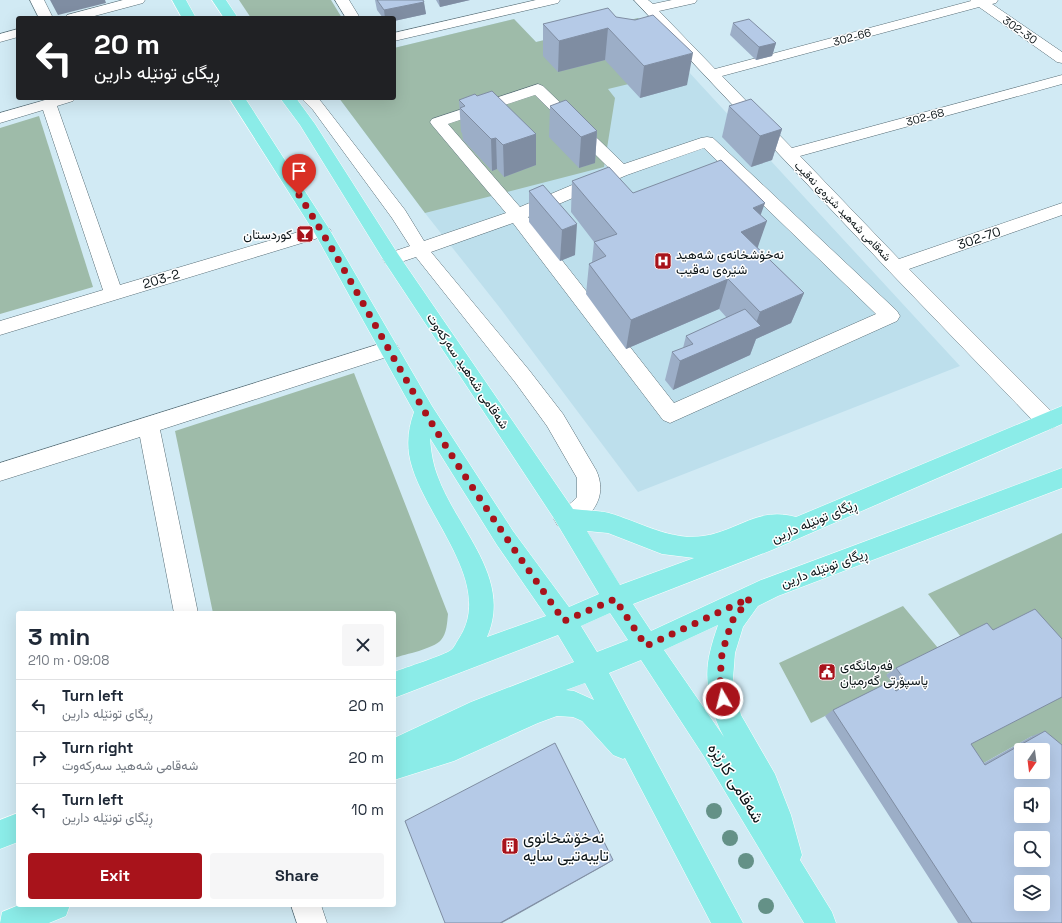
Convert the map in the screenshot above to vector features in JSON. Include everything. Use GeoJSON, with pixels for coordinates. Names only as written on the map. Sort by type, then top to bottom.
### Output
{"type":"FeatureCollection","features":[{"type":"Feature","properties":{"kind":"main road"},"geometry":{"type":"LineString","coordinates":[[180,0],[188,16]]}},
{"type":"Feature","properties":{"kind":"main road"},"geometry":{"type":"LineString","coordinates":[[219,0],[230,16]]}},
{"type":"Feature","properties":{"kind":"main road"},"geometry":{"type":"LineString","coordinates":[[238,100],[322,231],[425,412],[505,538],[564,621],[591,668],[728,923]]}},
{"type":"Feature","properties":{"kind":"main road","name":"شەقامی شەهید سەرکەوت"},"geometry":{"type":"LineString","coordinates":[[289,100],[307,124],[392,259],[566,519],[646,646]]}},
{"type":"Feature","properties":{"kind":"main road"},"geometry":{"type":"LineString","coordinates":[[425,412],[420,429],[421,459],[427,478],[468,556],[477,578],[482,597],[482,617],[474,640],[458,662]]}},
{"type":"Feature","properties":{"kind":"main road","name":"ڕێگای تونێلە دارین"},"geometry":{"type":"LineString","coordinates":[[396,684],[564,621],[615,599],[797,528],[1055,418]]}},
{"type":"Feature","properties":{"kind":"main road","name":"ڕیگای تونێلە دارین"},"geometry":{"type":"LineString","coordinates":[[396,751],[480,711],[646,646],[770,588],[1062,478]]}},
{"type":"Feature","properties":{"kind":"main road"},"geometry":{"type":"LineString","coordinates":[[566,519],[608,523],[662,543],[687,547],[703,547],[716,544],[768,524],[784,524],[797,528]]}},
{"type":"Feature","properties":{"kind":"main road"},"geometry":{"type":"LineString","coordinates":[[750,598],[732,621],[722,653],[720,679],[723,699],[729,720],[765,784],[777,815],[792,874]]}},
{"type":"Feature","properties":{"kind":"main road","name":"شەقامی کارێزە"},"geometry":{"type":"LineString","coordinates":[[646,646],[713,745],[821,923]]}},
{"type":"Feature","properties":{"kind":"main road"},"geometry":{"type":"LineString","coordinates":[[396,765],[454,747],[534,711],[556,703],[574,704],[591,712],[607,727],[647,773]]}},
{"type":"Feature","properties":{"kind":"main road"},"geometry":{"type":"LineString","coordinates":[[0,835],[16,828]]}},
{"type":"Feature","properties":{"kind":"main road"},"geometry":{"type":"LineString","coordinates":[[13,923],[49,907]]}},
{"type":"Feature","properties":{"kind":"street"},"geometry":{"type":"LineString","coordinates":[[37,0],[45,16]]}},
{"type":"Feature","properties":{"kind":"street"},"geometry":{"type":"LineString","coordinates":[[79,16],[138,0]]}},
{"type":"Feature","properties":{"kind":"street"},"geometry":{"type":"LineString","coordinates":[[342,0],[352,16]]}},
{"type":"Feature","properties":{"kind":"street"},"geometry":{"type":"LineString","coordinates":[[396,37],[554,0]]}},
{"type":"Feature","properties":{"kind":"street"},"geometry":{"type":"LineString","coordinates":[[645,5],[690,0]]}},
{"type":"Feature","properties":{"kind":"street","name":"302-30"},"geometry":{"type":"LineString","coordinates":[[983,1],[1062,59]]}},
{"type":"Feature","properties":{"kind":"street","name":"302-66"},"geometry":{"type":"LineString","coordinates":[[712,74],[983,1]]}},
{"type":"Feature","properties":{"kind":"street","name":"شەقامی شەهید شێرەی نەقیب"},"geometry":{"type":"LineString","coordinates":[[645,5],[896,266],[1055,418]]}},
{"type":"Feature","properties":{"kind":"street"},"geometry":{"type":"LineString","coordinates":[[0,38],[16,34]]}},
{"type":"Feature","properties":{"kind":"street","name":"302-68"},"geometry":{"type":"LineString","coordinates":[[789,154],[1062,79]]}},
{"type":"Feature","properties":{"kind":"street"},"geometry":{"type":"LineString","coordinates":[[392,259],[419,248],[517,215],[621,171],[707,142],[890,316],[670,414],[517,215],[438,122],[538,89],[621,171]]}},
{"type":"Feature","properties":{"kind":"street"},"geometry":{"type":"LineString","coordinates":[[0,118],[62,100]]}},
{"type":"Feature","properties":{"kind":"street"},"geometry":{"type":"LineString","coordinates":[[311,100],[318,107],[399,214],[419,248],[522,376],[554,420],[588,477],[590,486],[589,497],[584,506],[576,514],[566,519]]}},
{"type":"Feature","properties":{"kind":"street"},"geometry":{"type":"LineString","coordinates":[[49,104],[114,294]]}},
{"type":"Feature","properties":{"kind":"street","name":"302-70"},"geometry":{"type":"LineString","coordinates":[[896,266],[1062,209]]}},
{"type":"Feature","properties":{"kind":"street","name":"203-2"},"geometry":{"type":"LineString","coordinates":[[0,328],[322,231]]}},
{"type":"Feature","properties":{"kind":"street"},"geometry":{"type":"LineString","coordinates":[[0,472],[389,349]]}},
{"type":"Feature","properties":{"kind":"street"},"geometry":{"type":"LineString","coordinates":[[148,424],[186,611]]}},
{"type":"Feature","properties":{"kind":"street"},"geometry":{"type":"LineString","coordinates":[[54,907],[55,923]]}},
{"type":"Feature","properties":{"kind":"street"},"geometry":{"type":"LineString","coordinates":[[307,907],[312,923]]}},
{"type":"Feature","properties":{"kind":"shaded area","name":"نەخۆشخانەی شەهید شێرەی نەقیب"},"geometry":{"type":"Polygon","coordinates":[[[639,18],[960,366],[638,492],[500,308],[425,213],[340,100],[396,100],[396,48],[514,19],[536,42],[639,18]]]}},
{"type":"Feature","properties":{"kind":"green space"},"geometry":{"type":"Polygon","coordinates":[[[239,0],[331,0],[341,16],[250,16],[239,0]]]}},
{"type":"Feature","properties":{"kind":"green space"},"geometry":{"type":"Polygon","coordinates":[[[638,18],[687,70],[608,89],[615,98],[604,167],[425,213],[340,100],[396,100],[396,48],[514,19],[536,42],[638,18]]]}},
{"type":"Feature","properties":{"kind":"green space"},"geometry":{"type":"Polygon","coordinates":[[[39,116],[93,287],[0,314],[0,128],[39,116]]]}},
{"type":"Feature","properties":{"kind":"green space"},"geometry":{"type":"Polygon","coordinates":[[[354,373],[448,614],[446,628],[441,640],[426,649],[396,657],[396,611],[213,611],[175,431],[354,373]]]}},
{"type":"Feature","properties":{"kind":"green space"},"geometry":{"type":"Polygon","coordinates":[[[1062,533],[1062,643],[961,637],[928,594],[1062,533]]]}},
{"type":"Feature","properties":{"kind":"green space"},"geometry":{"type":"Polygon","coordinates":[[[903,606],[938,648],[887,674],[898,690],[825,716],[811,723],[779,663],[903,606]]]}},
{"type":"Feature","properties":{"kind":"green space"},"geometry":{"type":"Polygon","coordinates":[[[1062,696],[1062,763],[1050,752],[1050,743],[1040,743],[1032,736],[1019,743],[1014,743],[1014,746],[973,769],[959,749],[1062,696]]]}},
{"type":"Feature","properties":{"kind":"building"},"geometry":{"type":"Polygon","coordinates":[[[377,0],[423,0],[424,2],[384,10],[377,0]]]}},
{"type":"Feature","properties":{"kind":"building"},"geometry":{"type":"Polygon","coordinates":[[[608,8],[616,17],[635,20],[653,15],[693,53],[644,66],[608,28],[559,41],[543,24],[608,8]]]}},
{"type":"Feature","properties":{"kind":"building"},"geometry":{"type":"Polygon","coordinates":[[[749,19],[776,43],[759,47],[733,23],[749,19]]]}},
{"type":"Feature","properties":{"kind":"building"},"geometry":{"type":"Polygon","coordinates":[[[492,91],[536,134],[503,145],[496,138],[491,139],[460,108],[465,106],[459,100],[475,94],[477,96],[492,91]]]}},
{"type":"Feature","properties":{"kind":"building"},"geometry":{"type":"Polygon","coordinates":[[[751,99],[782,129],[760,136],[729,106],[751,99]]]}},
{"type":"Feature","properties":{"kind":"building"},"geometry":{"type":"Polygon","coordinates":[[[566,100],[597,131],[581,137],[550,106],[566,100]]]}},
{"type":"Feature","properties":{"kind":"building"},"geometry":{"type":"Polygon","coordinates":[[[721,160],[765,203],[753,208],[767,221],[741,232],[804,293],[760,312],[728,279],[631,320],[589,264],[606,256],[594,242],[617,234],[572,181],[609,167],[633,193],[721,160]]]}},
{"type":"Feature","properties":{"kind":"building"},"geometry":{"type":"Polygon","coordinates":[[[543,185],[577,224],[562,230],[529,191],[543,185]]]}},
{"type":"Feature","properties":{"kind":"building"},"geometry":{"type":"Polygon","coordinates":[[[745,309],[761,326],[680,361],[672,352],[693,344],[686,336],[745,309]]]}},
{"type":"Feature","properties":{"kind":"building"},"geometry":{"type":"Polygon","coordinates":[[[1035,609],[1062,639],[1062,697],[971,744],[985,765],[1014,749],[1014,779],[1050,779],[1050,743],[1024,743],[1045,731],[1062,745],[1062,923],[972,923],[833,710],[889,682],[896,691],[908,684],[896,668],[987,623],[993,630],[1035,609]]]}},
{"type":"Feature","properties":{"kind":"building","name":"نەخۆشخانوی تایبەتیی سایە"},"geometry":{"type":"Polygon","coordinates":[[[555,743],[613,860],[500,923],[445,923],[405,821],[555,743]]]}},
{"type":"Feature","properties":{"kind":"place","name":"كوردستان"},"geometry":{"type":"Point","coordinates":[305,234]}},
{"type":"Feature","properties":{"kind":"place","name":"نەخۆشخانەی شەهید شێرەی نەقیب"},"geometry":{"type":"Point","coordinates":[663,261]}},
{"type":"Feature","properties":{"kind":"place","name":"فەرمانگەی پاسپۆرتی گەرمیان"},"geometry":{"type":"Point","coordinates":[827,672]}},
{"type":"Feature","properties":{"kind":"place","name":"نەخۆشخانوی تایبەتیی سایە"},"geometry":{"type":"Point","coordinates":[510,846]}},
{"type":"Feature","properties":{"kind":"route"},"geometry":{"type":"LineString","coordinates":[[299,195],[322,231],[425,412],[505,538],[564,621],[615,599],[646,646],[750,598],[732,621],[722,653],[720,679],[723,699]]}}]}
